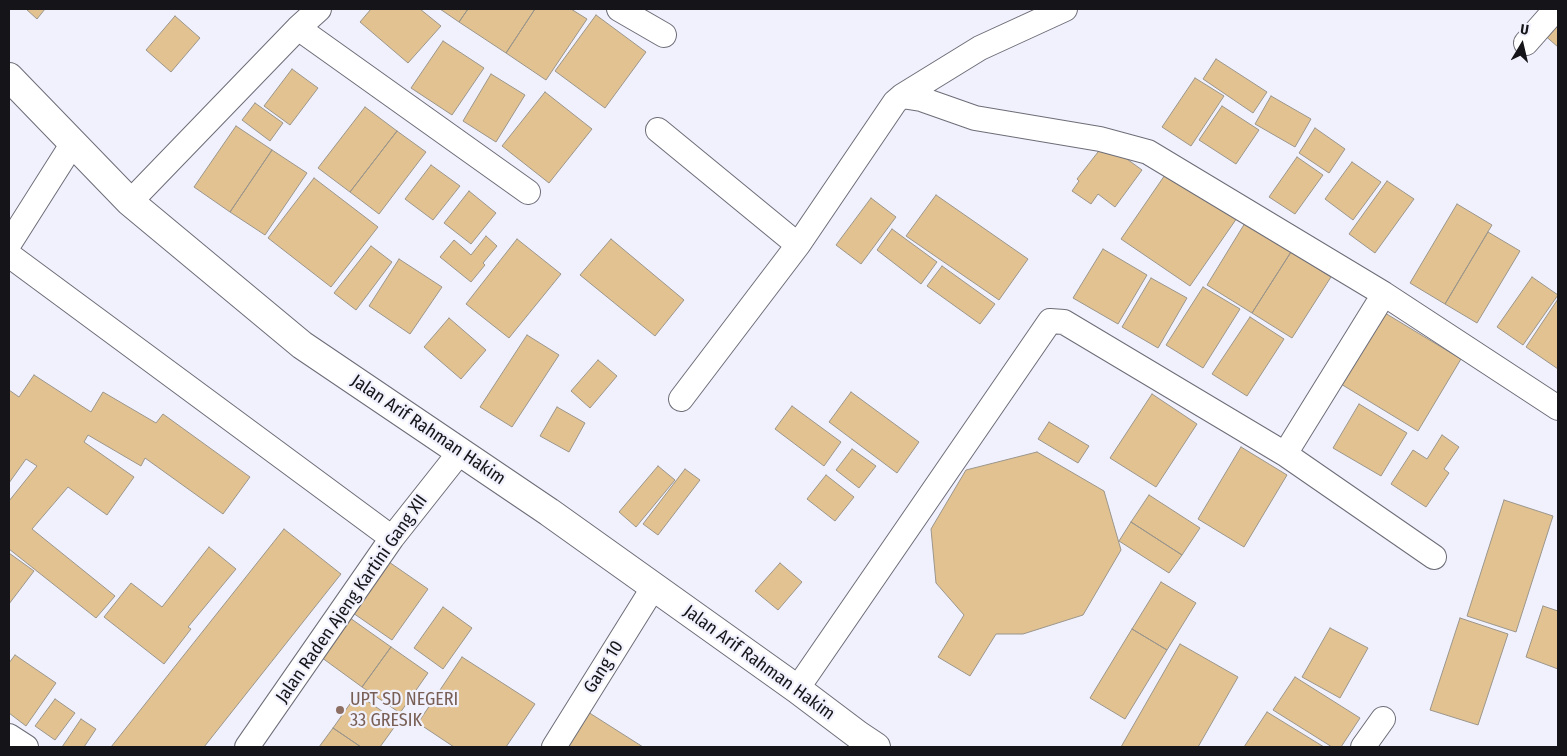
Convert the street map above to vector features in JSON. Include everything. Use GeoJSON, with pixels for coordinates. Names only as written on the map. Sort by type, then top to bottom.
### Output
{"type":"FeatureCollection","features":[{"type":"Feature","properties":{"kind":"main road","name":"Jalan Arif Rahman Hakim"},"geometry":{"type":"LineString","coordinates":[[9,77],[130,202],[302,345],[549,512],[653,588],[797,688],[876,747]]}},
{"type":"Feature","properties":{"kind":"street"},"geometry":{"type":"LineString","coordinates":[[130,202],[298,28],[319,9]]}},
{"type":"Feature","properties":{"kind":"street"},"geometry":{"type":"LineString","coordinates":[[619,9],[664,35]]}},
{"type":"Feature","properties":{"kind":"street"},"geometry":{"type":"LineString","coordinates":[[681,399],[798,245],[895,102],[980,48],[1065,9]]}},
{"type":"Feature","properties":{"kind":"street"},"geometry":{"type":"LineString","coordinates":[[1526,43],[1556,9]]}},
{"type":"Feature","properties":{"kind":"street"},"geometry":{"type":"LineString","coordinates":[[298,28],[528,192]]}},
{"type":"Feature","properties":{"kind":"street"},"geometry":{"type":"LineString","coordinates":[[902,96],[921,99],[975,118],[1100,139],[1148,152],[1384,294],[1558,408]]}},
{"type":"Feature","properties":{"kind":"street"},"geometry":{"type":"LineString","coordinates":[[658,130],[798,245]]}},
{"type":"Feature","properties":{"kind":"street"},"geometry":{"type":"LineString","coordinates":[[9,244],[73,143]]}},
{"type":"Feature","properties":{"kind":"street"},"geometry":{"type":"LineString","coordinates":[[9,255],[392,538]]}},
{"type":"Feature","properties":{"kind":"street"},"geometry":{"type":"LineString","coordinates":[[1284,454],[1384,294]]}},
{"type":"Feature","properties":{"kind":"street"},"geometry":{"type":"LineString","coordinates":[[797,688],[1050,321],[1064,322],[1284,454],[1434,557]]}},
{"type":"Feature","properties":{"kind":"street","name":"Jalan Raden Ajeng Kartini Gang XII"},"geometry":{"type":"LineString","coordinates":[[247,747],[392,538],[460,452]]}},
{"type":"Feature","properties":{"kind":"street","name":"Gang 10"},"geometry":{"type":"LineString","coordinates":[[554,747],[653,588]]}},
{"type":"Feature","properties":{"kind":"street"},"geometry":{"type":"LineString","coordinates":[[1363,747],[1383,719]]}},
{"type":"Feature","properties":{"kind":"street"},"geometry":{"type":"LineString","coordinates":[[9,736],[26,747]]}},
{"type":"Feature","properties":{"kind":"building"},"geometry":{"type":"Polygon","coordinates":[[[26,9],[45,9],[37,19],[26,9]]]}},
{"type":"Feature","properties":{"kind":"building"},"geometry":{"type":"Polygon","coordinates":[[[371,9],[420,9],[441,26],[408,63],[360,22],[371,9]]]}},
{"type":"Feature","properties":{"kind":"building"},"geometry":{"type":"Polygon","coordinates":[[[440,9],[468,9],[459,22],[440,9]]]}},
{"type":"Feature","properties":{"kind":"building"},"geometry":{"type":"Polygon","coordinates":[[[468,9],[535,9],[506,53],[459,22],[468,9]]]}},
{"type":"Feature","properties":{"kind":"building"},"geometry":{"type":"Polygon","coordinates":[[[535,9],[571,9],[587,19],[546,80],[506,53],[535,9]]]}},
{"type":"Feature","properties":{"kind":"building"},"geometry":{"type":"Polygon","coordinates":[[[596,15],[646,52],[605,108],[555,71],[596,15]]]}},
{"type":"Feature","properties":{"kind":"building"},"geometry":{"type":"Polygon","coordinates":[[[1558,15],[1558,47],[1542,33],[1558,15]]]}},
{"type":"Feature","properties":{"kind":"building"},"geometry":{"type":"Polygon","coordinates":[[[175,16],[200,38],[171,72],[146,50],[175,16]]]}},
{"type":"Feature","properties":{"kind":"building"},"geometry":{"type":"Polygon","coordinates":[[[443,41],[484,68],[452,115],[411,88],[443,41]]]}},
{"type":"Feature","properties":{"kind":"building"},"geometry":{"type":"Polygon","coordinates":[[[1216,59],[1267,92],[1253,113],[1203,79],[1216,59]]]}},
{"type":"Feature","properties":{"kind":"building"},"geometry":{"type":"Polygon","coordinates":[[[292,69],[318,88],[290,125],[264,106],[292,69]]]}},
{"type":"Feature","properties":{"kind":"building"},"geometry":{"type":"Polygon","coordinates":[[[491,74],[525,95],[496,142],[463,121],[491,74]]]}},
{"type":"Feature","properties":{"kind":"building"},"geometry":{"type":"Polygon","coordinates":[[[1195,78],[1224,96],[1191,146],[1162,127],[1195,78]]]}},
{"type":"Feature","properties":{"kind":"building"},"geometry":{"type":"Polygon","coordinates":[[[545,92],[592,129],[549,183],[502,146],[545,92]]]}},
{"type":"Feature","properties":{"kind":"building"},"geometry":{"type":"Polygon","coordinates":[[[1271,96],[1311,119],[1295,147],[1255,124],[1271,96]]]}},
{"type":"Feature","properties":{"kind":"building"},"geometry":{"type":"Polygon","coordinates":[[[255,103],[283,123],[270,141],[242,120],[255,103]]]}},
{"type":"Feature","properties":{"kind":"building"},"geometry":{"type":"Polygon","coordinates":[[[1222,106],[1259,130],[1236,164],[1199,140],[1222,106]]]}},
{"type":"Feature","properties":{"kind":"building"},"geometry":{"type":"Polygon","coordinates":[[[365,107],[397,131],[350,192],[318,168],[365,107]]]}},
{"type":"Feature","properties":{"kind":"building"},"geometry":{"type":"Polygon","coordinates":[[[236,126],[272,150],[230,212],[194,187],[236,126]]]}},
{"type":"Feature","properties":{"kind":"building"},"geometry":{"type":"Polygon","coordinates":[[[1315,128],[1345,149],[1329,173],[1299,153],[1315,128]]]}},
{"type":"Feature","properties":{"kind":"building"},"geometry":{"type":"Polygon","coordinates":[[[397,131],[426,152],[379,214],[350,192],[397,131]]]}},
{"type":"Feature","properties":{"kind":"building"},"geometry":{"type":"Polygon","coordinates":[[[1105,143],[1142,170],[1115,207],[1098,194],[1091,204],[1072,191],[1079,181],[1077,179],[1105,143]]]}},
{"type":"Feature","properties":{"kind":"building"},"geometry":{"type":"Polygon","coordinates":[[[272,150],[307,173],[265,235],[230,212],[272,150]]]}},
{"type":"Feature","properties":{"kind":"building"},"geometry":{"type":"Polygon","coordinates":[[[1297,157],[1323,175],[1295,214],[1269,197],[1297,157]]]}},
{"type":"Feature","properties":{"kind":"building"},"geometry":{"type":"Polygon","coordinates":[[[1352,162],[1381,182],[1353,220],[1325,199],[1352,162]]]}},
{"type":"Feature","properties":{"kind":"building"},"geometry":{"type":"Polygon","coordinates":[[[431,165],[460,186],[433,220],[405,199],[431,165]]]}},
{"type":"Feature","properties":{"kind":"building"},"geometry":{"type":"Polygon","coordinates":[[[1167,172],[1237,218],[1190,286],[1121,239],[1167,172]]]}},
{"type":"Feature","properties":{"kind":"building"},"geometry":{"type":"Polygon","coordinates":[[[314,178],[378,227],[331,287],[268,238],[314,178]]]}},
{"type":"Feature","properties":{"kind":"building"},"geometry":{"type":"Polygon","coordinates":[[[1387,181],[1414,199],[1375,253],[1349,234],[1387,181]]]}},
{"type":"Feature","properties":{"kind":"building"},"geometry":{"type":"Polygon","coordinates":[[[469,191],[496,213],[471,244],[444,223],[469,191]]]}},
{"type":"Feature","properties":{"kind":"building"},"geometry":{"type":"Polygon","coordinates":[[[936,195],[1028,259],[999,300],[906,236],[936,195]]]}},
{"type":"Feature","properties":{"kind":"building"},"geometry":{"type":"Polygon","coordinates":[[[871,198],[896,217],[861,264],[836,245],[871,198]]]}},
{"type":"Feature","properties":{"kind":"building"},"geometry":{"type":"Polygon","coordinates":[[[1457,204],[1492,225],[1445,304],[1410,283],[1457,204]]]}},
{"type":"Feature","properties":{"kind":"building"},"geometry":{"type":"Polygon","coordinates":[[[1245,223],[1291,252],[1252,313],[1207,285],[1245,223]]]}},
{"type":"Feature","properties":{"kind":"building"},"geometry":{"type":"Polygon","coordinates":[[[892,229],[937,262],[921,284],[877,250],[892,229]]]}},
{"type":"Feature","properties":{"kind":"building"},"geometry":{"type":"Polygon","coordinates":[[[1488,232],[1520,251],[1477,323],[1445,304],[1488,232]]]}},
{"type":"Feature","properties":{"kind":"building"},"geometry":{"type":"Polygon","coordinates":[[[486,236],[497,246],[471,282],[440,257],[454,240],[471,255],[486,236]]]}},
{"type":"Feature","properties":{"kind":"building"},"geometry":{"type":"Polygon","coordinates":[[[517,239],[561,274],[509,338],[466,304],[517,239]]]}},
{"type":"Feature","properties":{"kind":"building"},"geometry":{"type":"Polygon","coordinates":[[[611,239],[684,300],[655,336],[580,275],[611,239]]]}},
{"type":"Feature","properties":{"kind":"building"},"geometry":{"type":"Polygon","coordinates":[[[371,246],[392,262],[356,310],[334,293],[371,246]]]}},
{"type":"Feature","properties":{"kind":"building"},"geometry":{"type":"Polygon","coordinates":[[[1103,249],[1147,275],[1118,324],[1073,298],[1103,249]]]}},
{"type":"Feature","properties":{"kind":"building"},"geometry":{"type":"Polygon","coordinates":[[[1291,252],[1331,277],[1292,338],[1252,313],[1291,252]]]}},
{"type":"Feature","properties":{"kind":"building"},"geometry":{"type":"Polygon","coordinates":[[[399,259],[442,287],[410,334],[369,306],[399,259]]]}},
{"type":"Feature","properties":{"kind":"building"},"geometry":{"type":"Polygon","coordinates":[[[942,266],[995,304],[980,324],[927,286],[942,266]]]}},
{"type":"Feature","properties":{"kind":"building"},"geometry":{"type":"Polygon","coordinates":[[[1532,277],[1558,295],[1523,345],[1497,327],[1532,277]]]}},
{"type":"Feature","properties":{"kind":"building"},"geometry":{"type":"Polygon","coordinates":[[[1151,278],[1187,298],[1158,348],[1122,327],[1151,278]]]}},
{"type":"Feature","properties":{"kind":"building"},"geometry":{"type":"Polygon","coordinates":[[[1203,287],[1240,309],[1203,368],[1166,345],[1203,287]]]}},
{"type":"Feature","properties":{"kind":"building"},"geometry":{"type":"Polygon","coordinates":[[[1558,299],[1558,369],[1526,347],[1558,299]]]}},
{"type":"Feature","properties":{"kind":"building"},"geometry":{"type":"Polygon","coordinates":[[[1380,310],[1461,359],[1418,431],[1336,381],[1380,310]]]}},
{"type":"Feature","properties":{"kind":"building"},"geometry":{"type":"Polygon","coordinates":[[[1250,317],[1284,339],[1247,396],[1212,374],[1250,317]]]}},
{"type":"Feature","properties":{"kind":"building"},"geometry":{"type":"Polygon","coordinates":[[[449,318],[486,350],[461,379],[424,347],[449,318]]]}},
{"type":"Feature","properties":{"kind":"building"},"geometry":{"type":"Polygon","coordinates":[[[527,335],[559,355],[512,427],[480,407],[527,335]]]}},
{"type":"Feature","properties":{"kind":"building"},"geometry":{"type":"Polygon","coordinates":[[[598,360],[617,376],[590,408],[571,391],[598,360]]]}},
{"type":"Feature","properties":{"kind":"building"},"geometry":{"type":"Polygon","coordinates":[[[34,375],[91,412],[103,392],[156,423],[163,414],[250,477],[223,514],[145,458],[141,466],[88,435],[84,442],[134,477],[107,515],[68,487],[32,529],[115,596],[96,618],[9,549],[9,501],[37,466],[26,459],[9,483],[9,390],[19,397],[34,375]]]}},
{"type":"Feature","properties":{"kind":"building"},"geometry":{"type":"Polygon","coordinates":[[[851,392],[919,442],[897,473],[829,422],[851,392]]]}},
{"type":"Feature","properties":{"kind":"building"},"geometry":{"type":"Polygon","coordinates":[[[1152,394],[1197,424],[1156,487],[1110,458],[1152,394]]]}},
{"type":"Feature","properties":{"kind":"building"},"geometry":{"type":"Polygon","coordinates":[[[1359,404],[1407,433],[1381,476],[1333,448],[1359,404]]]}},
{"type":"Feature","properties":{"kind":"building"},"geometry":{"type":"Polygon","coordinates":[[[792,406],[841,442],[824,466],[775,429],[792,406]]]}},
{"type":"Feature","properties":{"kind":"building"},"geometry":{"type":"Polygon","coordinates":[[[557,407],[585,423],[569,452],[540,436],[557,407]]]}},
{"type":"Feature","properties":{"kind":"building"},"geometry":{"type":"Polygon","coordinates":[[[1049,422],[1089,446],[1078,463],[1038,439],[1049,422]]]}},
{"type":"Feature","properties":{"kind":"building"},"geometry":{"type":"Polygon","coordinates":[[[1442,435],[1459,447],[1444,469],[1449,473],[1426,507],[1391,484],[1413,450],[1427,459],[1442,435]]]}},
{"type":"Feature","properties":{"kind":"building"},"geometry":{"type":"Polygon","coordinates":[[[1241,447],[1287,475],[1244,547],[1198,519],[1241,447]]]}},
{"type":"Feature","properties":{"kind":"building"},"geometry":{"type":"Polygon","coordinates":[[[852,449],[876,466],[859,488],[836,470],[852,449]]]}},
{"type":"Feature","properties":{"kind":"building"},"geometry":{"type":"Polygon","coordinates":[[[1037,452],[1104,491],[1121,550],[1083,615],[1023,634],[996,634],[970,676],[938,657],[964,615],[936,583],[931,529],[966,470],[1037,452]]]}},
{"type":"Feature","properties":{"kind":"building"},"geometry":{"type":"Polygon","coordinates":[[[658,466],[675,480],[636,527],[619,512],[658,466]]]}},
{"type":"Feature","properties":{"kind":"building"},"geometry":{"type":"Polygon","coordinates":[[[685,469],[700,480],[658,535],[643,524],[685,469]]]}},
{"type":"Feature","properties":{"kind":"building"},"geometry":{"type":"Polygon","coordinates":[[[826,475],[854,497],[835,521],[807,499],[826,475]]]}},
{"type":"Feature","properties":{"kind":"building"},"geometry":{"type":"Polygon","coordinates":[[[1149,495],[1200,528],[1182,555],[1131,522],[1149,495]]]}},
{"type":"Feature","properties":{"kind":"building"},"geometry":{"type":"Polygon","coordinates":[[[1504,500],[1553,516],[1516,632],[1467,616],[1504,500]]]}},
{"type":"Feature","properties":{"kind":"building"},"geometry":{"type":"Polygon","coordinates":[[[1131,522],[1182,555],[1169,573],[1119,541],[1131,522]]]}},
{"type":"Feature","properties":{"kind":"building"},"geometry":{"type":"Polygon","coordinates":[[[284,529],[341,574],[204,747],[111,747],[284,529]]]}},
{"type":"Feature","properties":{"kind":"building"},"geometry":{"type":"Polygon","coordinates":[[[209,547],[236,569],[188,627],[191,629],[164,664],[104,617],[131,583],[162,607],[209,547]]]}},
{"type":"Feature","properties":{"kind":"building"},"geometry":{"type":"Polygon","coordinates":[[[9,553],[34,571],[9,604],[9,553]]]}},
{"type":"Feature","properties":{"kind":"building"},"geometry":{"type":"Polygon","coordinates":[[[389,562],[428,589],[392,640],[353,613],[389,562]]]}},
{"type":"Feature","properties":{"kind":"building"},"geometry":{"type":"Polygon","coordinates":[[[780,563],[802,582],[778,610],[755,591],[780,563]]]}},
{"type":"Feature","properties":{"kind":"building"},"geometry":{"type":"Polygon","coordinates":[[[1161,582],[1196,603],[1167,650],[1132,629],[1161,582]]]}},
{"type":"Feature","properties":{"kind":"building"},"geometry":{"type":"Polygon","coordinates":[[[1543,606],[1558,611],[1558,669],[1526,657],[1543,606]]]}},
{"type":"Feature","properties":{"kind":"building"},"geometry":{"type":"Polygon","coordinates":[[[443,607],[472,628],[443,669],[414,648],[443,607]]]}},
{"type":"Feature","properties":{"kind":"building"},"geometry":{"type":"Polygon","coordinates":[[[343,613],[391,647],[362,687],[314,652],[343,613]]]}},
{"type":"Feature","properties":{"kind":"building"},"geometry":{"type":"Polygon","coordinates":[[[1460,618],[1508,634],[1478,725],[1430,710],[1460,618]]]}},
{"type":"Feature","properties":{"kind":"building"},"geometry":{"type":"Polygon","coordinates":[[[1330,628],[1368,648],[1340,698],[1302,677],[1330,628]]]}},
{"type":"Feature","properties":{"kind":"building"},"geometry":{"type":"Polygon","coordinates":[[[1132,629],[1167,650],[1125,719],[1090,698],[1132,629]]]}},
{"type":"Feature","properties":{"kind":"building"},"geometry":{"type":"Polygon","coordinates":[[[1180,644],[1238,677],[1198,747],[1121,747],[1180,644]]]}},
{"type":"Feature","properties":{"kind":"building"},"geometry":{"type":"Polygon","coordinates":[[[391,647],[428,673],[400,713],[362,687],[391,647]]]}},
{"type":"Feature","properties":{"kind":"building"},"geometry":{"type":"Polygon","coordinates":[[[15,655],[56,683],[26,726],[9,713],[9,663],[15,655]]]}},
{"type":"Feature","properties":{"kind":"building"},"geometry":{"type":"Polygon","coordinates":[[[462,657],[535,704],[506,747],[454,747],[418,723],[462,657]]]}},
{"type":"Feature","properties":{"kind":"building"},"geometry":{"type":"Polygon","coordinates":[[[1295,677],[1360,718],[1341,747],[1332,747],[1273,710],[1295,677]]]}},
{"type":"Feature","properties":{"kind":"building"},"geometry":{"type":"Polygon","coordinates":[[[357,694],[398,722],[380,747],[361,747],[333,728],[357,694]]]}},
{"type":"Feature","properties":{"kind":"building"},"geometry":{"type":"Polygon","coordinates":[[[55,699],[75,713],[55,740],[35,726],[55,699]]]}},
{"type":"Feature","properties":{"kind":"building"},"geometry":{"type":"Polygon","coordinates":[[[588,712],[643,747],[566,747],[588,712]]]}},
{"type":"Feature","properties":{"kind":"building"},"geometry":{"type":"Polygon","coordinates":[[[1267,712],[1324,747],[1244,747],[1267,712]]]}},
{"type":"Feature","properties":{"kind":"building"},"geometry":{"type":"Polygon","coordinates":[[[81,719],[96,729],[84,747],[62,747],[81,719]]]}},
{"type":"Feature","properties":{"kind":"building"},"geometry":{"type":"Polygon","coordinates":[[[333,728],[361,747],[319,747],[333,728]]]}},
{"type":"Feature","properties":{"kind":"place","name":"UPT SD NEGERI 33 GRESIK"},"geometry":{"type":"Point","coordinates":[340,710]}}]}
